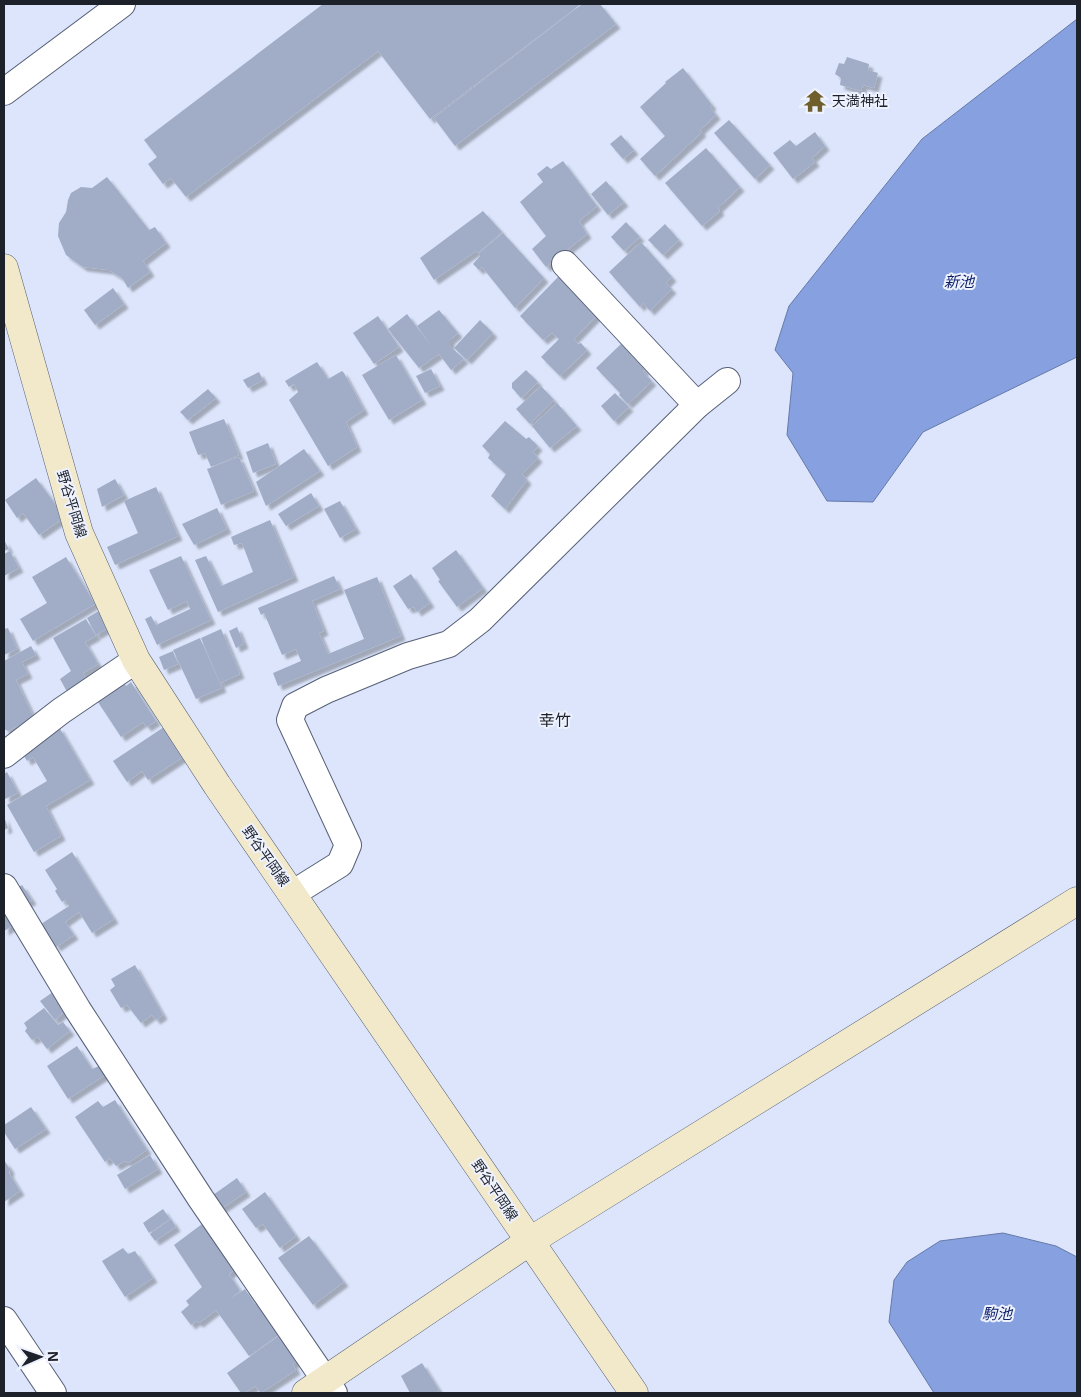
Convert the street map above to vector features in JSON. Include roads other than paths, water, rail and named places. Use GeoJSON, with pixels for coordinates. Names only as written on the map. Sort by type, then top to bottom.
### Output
{"type":"FeatureCollection","features":[{"type":"Feature","properties":{"kind":"main road","name":"野谷平岡線"},"geometry":{"type":"LineString","coordinates":[[4,268],[79,533],[136,660],[217,785],[634,1393]]}},
{"type":"Feature","properties":{"kind":"main road"},"geometry":{"type":"LineString","coordinates":[[322,1389],[530,1241],[1077,901]]}},
{"type":"Feature","properties":{"kind":"street"},"geometry":{"type":"LineString","coordinates":[[4,92],[122,4]]}},
{"type":"Feature","properties":{"kind":"street"},"geometry":{"type":"LineString","coordinates":[[565,264],[697,405]]}},
{"type":"Feature","properties":{"kind":"street"},"geometry":{"type":"LineString","coordinates":[[292,894],[340,864],[348,845],[290,720],[295,706],[326,690],[408,656],[450,644],[480,620],[697,405],[727,380]]}},
{"type":"Feature","properties":{"kind":"street"},"geometry":{"type":"LineString","coordinates":[[4,755],[61,712],[136,660]]}},
{"type":"Feature","properties":{"kind":"street"},"geometry":{"type":"LineString","coordinates":[[4,887],[78,1010],[322,1389]]}},
{"type":"Feature","properties":{"kind":"street"},"geometry":{"type":"LineString","coordinates":[[4,1320],[53,1393]]}},
{"type":"Feature","properties":{"kind":"water","name":"新池"},"geometry":{"type":"Polygon","coordinates":[[[1077,19],[1077,357],[923,432],[873,502],[827,501],[787,435],[793,373],[775,350],[789,306],[922,139],[1077,19]]]}},
{"type":"Feature","properties":{"kind":"water","name":"駒池"},"geometry":{"type":"Polygon","coordinates":[[[1003,1233],[1056,1246],[1077,1257],[1077,1393],[934,1393],[889,1322],[894,1280],[907,1262],[940,1241],[1003,1233]]]}},
{"type":"Feature","properties":{"kind":"place","name":"天満神社"},"geometry":{"type":"Point","coordinates":[815,101]}},
{"type":"Feature","properties":{"kind":"district","name":"幸竹"},"geometry":{"type":"Point","coordinates":[555,720]}}]}
